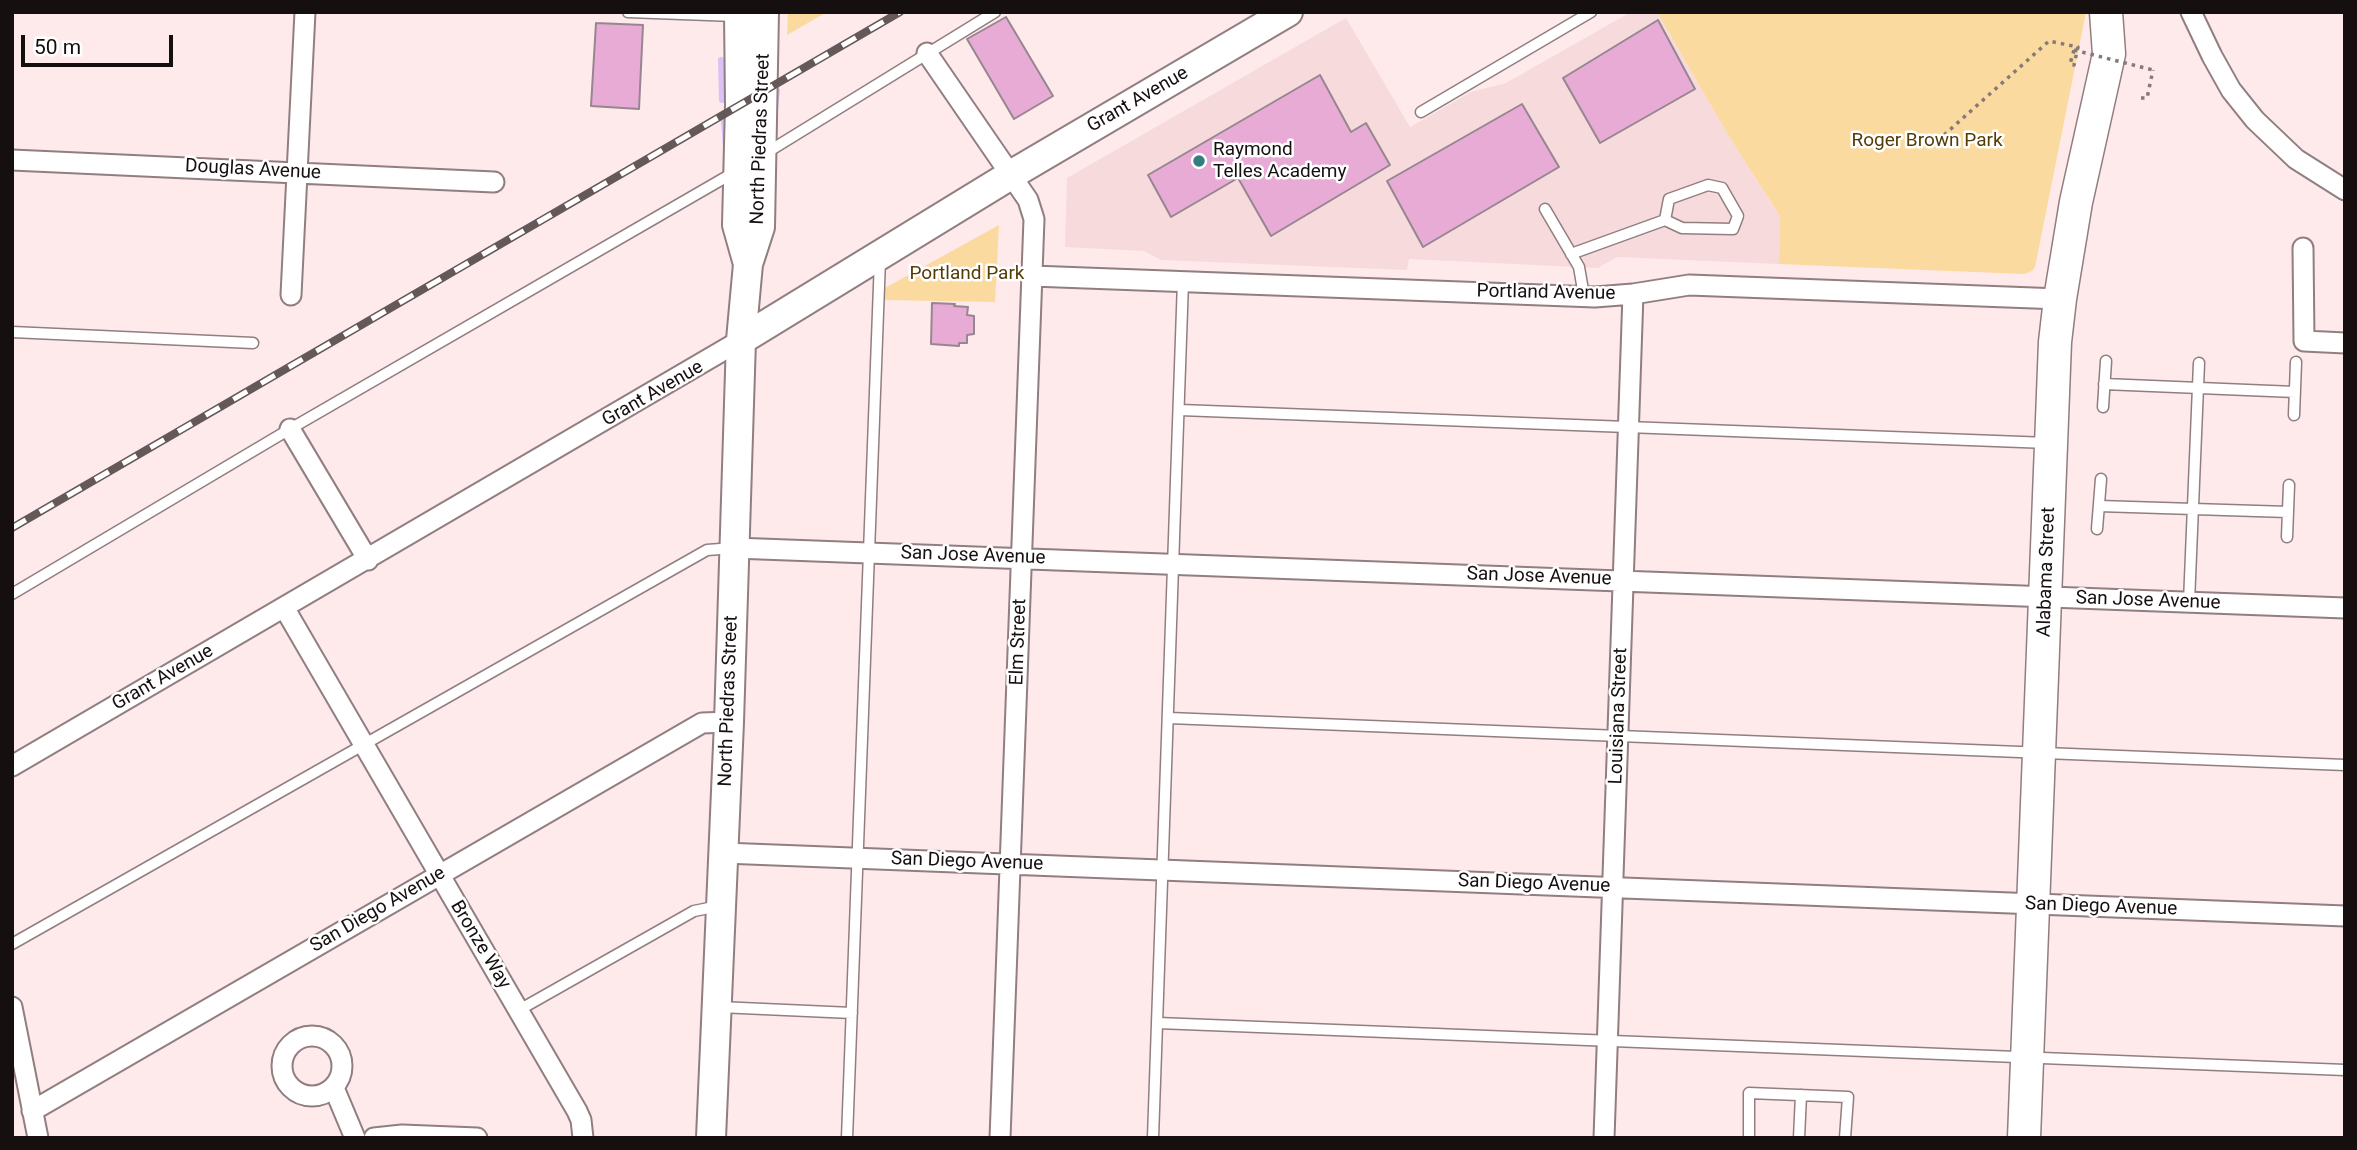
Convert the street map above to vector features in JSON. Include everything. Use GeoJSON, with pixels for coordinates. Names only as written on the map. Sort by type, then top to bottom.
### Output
{"type":"FeatureCollection","features":[{"type":"Feature","properties":{"kind":"main road","name":"Grant Avenue"},"geometry":{"type":"LineString","coordinates":[[741,340],[1009,176],[1288,12]]}},
{"type":"Feature","properties":{"kind":"main road","name":"Alabama Street"},"geometry":{"type":"LineString","coordinates":[[2024,1138],[2055,342],[2076,202],[2109,54],[2106,12]]}},
{"type":"Feature","properties":{"kind":"main road"},"geometry":{"type":"LineString","coordinates":[[2109,54],[2124,12]]}},
{"type":"Feature","properties":{"kind":"main road","name":"North Piedras Street"},"geometry":{"type":"LineString","coordinates":[[711,1138],[729,722],[741,340],[748,264],[760,227],[751,162],[748,14]]}},
{"type":"Feature","properties":{"kind":"street"},"geometry":{"type":"LineString","coordinates":[[291,295],[305,12]]}},
{"type":"Feature","properties":{"kind":"street"},"geometry":{"type":"LineString","coordinates":[[2192,12],[2212,57],[2231,90],[2255,120],[2296,159],[2345,190]]}},
{"type":"Feature","properties":{"kind":"street","name":"Elm Street"},"geometry":{"type":"LineString","coordinates":[[926,53],[1032,207],[1034,219],[1000,1138]]}},
{"type":"Feature","properties":{"kind":"street","name":"Douglas Avenue"},"geometry":{"type":"LineString","coordinates":[[12,160],[494,182]]}},
{"type":"Feature","properties":{"kind":"street"},"geometry":{"type":"LineString","coordinates":[[2303,248],[2304,341],[2345,343]]}},
{"type":"Feature","properties":{"kind":"street","name":"Portland Avenue"},"geometry":{"type":"LineString","coordinates":[[1032,276],[1584,296],[1633,294],[1689,285],[2060,299]]}},
{"type":"Feature","properties":{"kind":"street","name":"Louisiana Street"},"geometry":{"type":"LineString","coordinates":[[1604,1138],[1633,294]]}},
{"type":"Feature","properties":{"kind":"street","name":"Grant Avenue"},"geometry":{"type":"LineString","coordinates":[[12,766],[741,340]]}},
{"type":"Feature","properties":{"kind":"street"},"geometry":{"type":"LineString","coordinates":[[290,429],[368,560]]}},
{"type":"Feature","properties":{"kind":"street","name":"San Jose Avenue"},"geometry":{"type":"LineString","coordinates":[[734,548],[2345,608]]}},
{"type":"Feature","properties":{"kind":"street","name":"Bronze Way"},"geometry":{"type":"LineString","coordinates":[[285,608],[577,1111],[583,1138]]}},
{"type":"Feature","properties":{"kind":"street","name":"San Diego Avenue"},"geometry":{"type":"LineString","coordinates":[[32,1111],[702,723],[729,722]]}},
{"type":"Feature","properties":{"kind":"street","name":"San Diego Avenue"},"geometry":{"type":"LineString","coordinates":[[723,853],[2345,916]]}},
{"type":"Feature","properties":{"kind":"street"},"geometry":{"type":"LineString","coordinates":[[12,1007],[38,1138]]}},
{"type":"Feature","properties":{"kind":"street"},"geometry":{"type":"LineString","coordinates":[[334,1088],[355,1138]]}},
{"type":"Feature","properties":{"kind":"street"},"geometry":{"type":"LineString","coordinates":[[374,1138],[477,1138]]}},
{"type":"Feature","properties":{"kind":"lane"},"geometry":{"type":"LineString","coordinates":[[628,12],[748,14]]}},
{"type":"Feature","properties":{"kind":"lane"},"geometry":{"type":"LineString","coordinates":[[12,594],[290,429],[751,162],[995,12]]}},
{"type":"Feature","properties":{"kind":"lane"},"geometry":{"type":"LineString","coordinates":[[1421,112],[1591,12]]}},
{"type":"Feature","properties":{"kind":"lane"},"geometry":{"type":"LineString","coordinates":[[1571,254],[1665,220],[1682,228],[1733,229],[1738,216],[1722,188],[1708,186],[1669,199],[1665,220]]}},
{"type":"Feature","properties":{"kind":"lane"},"geometry":{"type":"LineString","coordinates":[[1545,209],[1579,267],[1584,296]]}},
{"type":"Feature","properties":{"kind":"lane"},"geometry":{"type":"LineString","coordinates":[[847,1138],[880,255]]}},
{"type":"Feature","properties":{"kind":"lane"},"geometry":{"type":"LineString","coordinates":[[1153,1138],[1183,281]]}},
{"type":"Feature","properties":{"kind":"lane"},"geometry":{"type":"LineString","coordinates":[[12,332],[253,343]]}},
{"type":"Feature","properties":{"kind":"lane"},"geometry":{"type":"LineString","coordinates":[[2103,407],[2106,360]]}},
{"type":"Feature","properties":{"kind":"lane"},"geometry":{"type":"LineString","coordinates":[[2294,415],[2296,362]]}},
{"type":"Feature","properties":{"kind":"lane"},"geometry":{"type":"LineString","coordinates":[[2189,602],[2199,363]]}},
{"type":"Feature","properties":{"kind":"lane"},"geometry":{"type":"LineString","coordinates":[[2104,384],[2295,392]]}},
{"type":"Feature","properties":{"kind":"lane"},"geometry":{"type":"LineString","coordinates":[[1180,410],[2052,443]]}},
{"type":"Feature","properties":{"kind":"lane"},"geometry":{"type":"LineString","coordinates":[[2097,529],[2101,479]]}},
{"type":"Feature","properties":{"kind":"lane"},"geometry":{"type":"LineString","coordinates":[[2287,537],[2289,485]]}},
{"type":"Feature","properties":{"kind":"lane"},"geometry":{"type":"LineString","coordinates":[[2099,506],[2288,512]]}},
{"type":"Feature","properties":{"kind":"lane"},"geometry":{"type":"LineString","coordinates":[[12,944],[706,550],[734,548]]}},
{"type":"Feature","properties":{"kind":"lane"},"geometry":{"type":"LineString","coordinates":[[1169,718],[2345,765]]}},
{"type":"Feature","properties":{"kind":"lane"},"geometry":{"type":"LineString","coordinates":[[519,1010],[694,911],[720,905]]}},
{"type":"Feature","properties":{"kind":"lane"},"geometry":{"type":"LineString","coordinates":[[715,1006],[852,1013]]}},
{"type":"Feature","properties":{"kind":"lane"},"geometry":{"type":"LineString","coordinates":[[1158,1023],[2345,1070]]}},
{"type":"Feature","properties":{"kind":"lane"},"geometry":{"type":"LineString","coordinates":[[1749,1138],[1749,1093],[1848,1097],[1845,1138]]}},
{"type":"Feature","properties":{"kind":"lane"},"geometry":{"type":"LineString","coordinates":[[1799,1138],[1801,1095]]}},
{"type":"Feature","properties":{"kind":"path"},"geometry":{"type":"LineString","coordinates":[[1944,135],[2049,41],[2078,47],[2074,65],[2070,64],[2074,50],[2153,70],[2147,98],[2141,98]]}},
{"type":"Feature","properties":{"kind":"shaded area"},"geometry":{"type":"Polygon","coordinates":[[[1631,12],[1657,12],[1728,135],[1780,216],[1779,264],[1617,257],[1598,268],[1409,259],[1407,270],[1161,260],[1144,251],[1065,247],[1067,178],[1346,18],[1410,127],[1471,92],[1506,83],[1631,12]]]}},
{"type":"Feature","properties":{"kind":"green space"},"geometry":{"type":"Polygon","coordinates":[[[788,12],[827,12],[787,35],[788,12]]]}},
{"type":"Feature","properties":{"kind":"green space","name":"Roger Brown Park"},"geometry":{"type":"Polygon","coordinates":[[[1657,12],[2086,12],[2035,267],[2024,274],[1779,264],[1780,216],[1728,135],[1657,12]]]}},
{"type":"Feature","properties":{"kind":"green space","name":"Portland Park"},"geometry":{"type":"Polygon","coordinates":[[[999,225],[995,302],[885,300],[885,288],[999,225]]]}},
{"type":"Feature","properties":{"kind":"building"},"geometry":{"type":"Polygon","coordinates":[[[1006,17],[1053,96],[1014,119],[967,39],[1006,17]]]}},
{"type":"Feature","properties":{"kind":"building"},"geometry":{"type":"Polygon","coordinates":[[[1658,20],[1695,89],[1600,143],[1563,78],[1658,20]]]}},
{"type":"Feature","properties":{"kind":"building"},"geometry":{"type":"Polygon","coordinates":[[[596,23],[643,25],[639,109],[591,106],[596,23]]]}},
{"type":"Feature","properties":{"kind":"building","name":"Raymond Telles Academy"},"geometry":{"type":"Polygon","coordinates":[[[1320,75],[1351,132],[1366,123],[1390,165],[1271,236],[1238,178],[1171,217],[1148,175],[1320,75]]]}},
{"type":"Feature","properties":{"kind":"building"},"geometry":{"type":"Polygon","coordinates":[[[1522,104],[1559,167],[1423,247],[1387,181],[1522,104]]]}},
{"type":"Feature","properties":{"kind":"building"},"geometry":{"type":"Polygon","coordinates":[[[932,303],[968,307],[967,315],[974,316],[974,334],[967,335],[967,343],[959,343],[959,346],[931,344],[932,303]]]}},
{"type":"Feature","properties":{"kind":"waterway"},"geometry":{"type":"LineString","coordinates":[[721,60],[722,100]]}},
{"type":"Feature","properties":{"kind":"waterway"},"geometry":{"type":"LineString","coordinates":[[775,109],[777,91]]}},
{"type":"Feature","properties":{"kind":"waterway"},"geometry":{"type":"LineString","coordinates":[[724,122],[726,147]]}},
{"type":"Feature","properties":{"kind":"railway"},"geometry":{"type":"LineString","coordinates":[[12,528],[900,12]]}},
{"type":"Feature","properties":{"kind":"place","name":"Raymond Telles Academy"},"geometry":{"type":"Point","coordinates":[1199,161]}}]}
